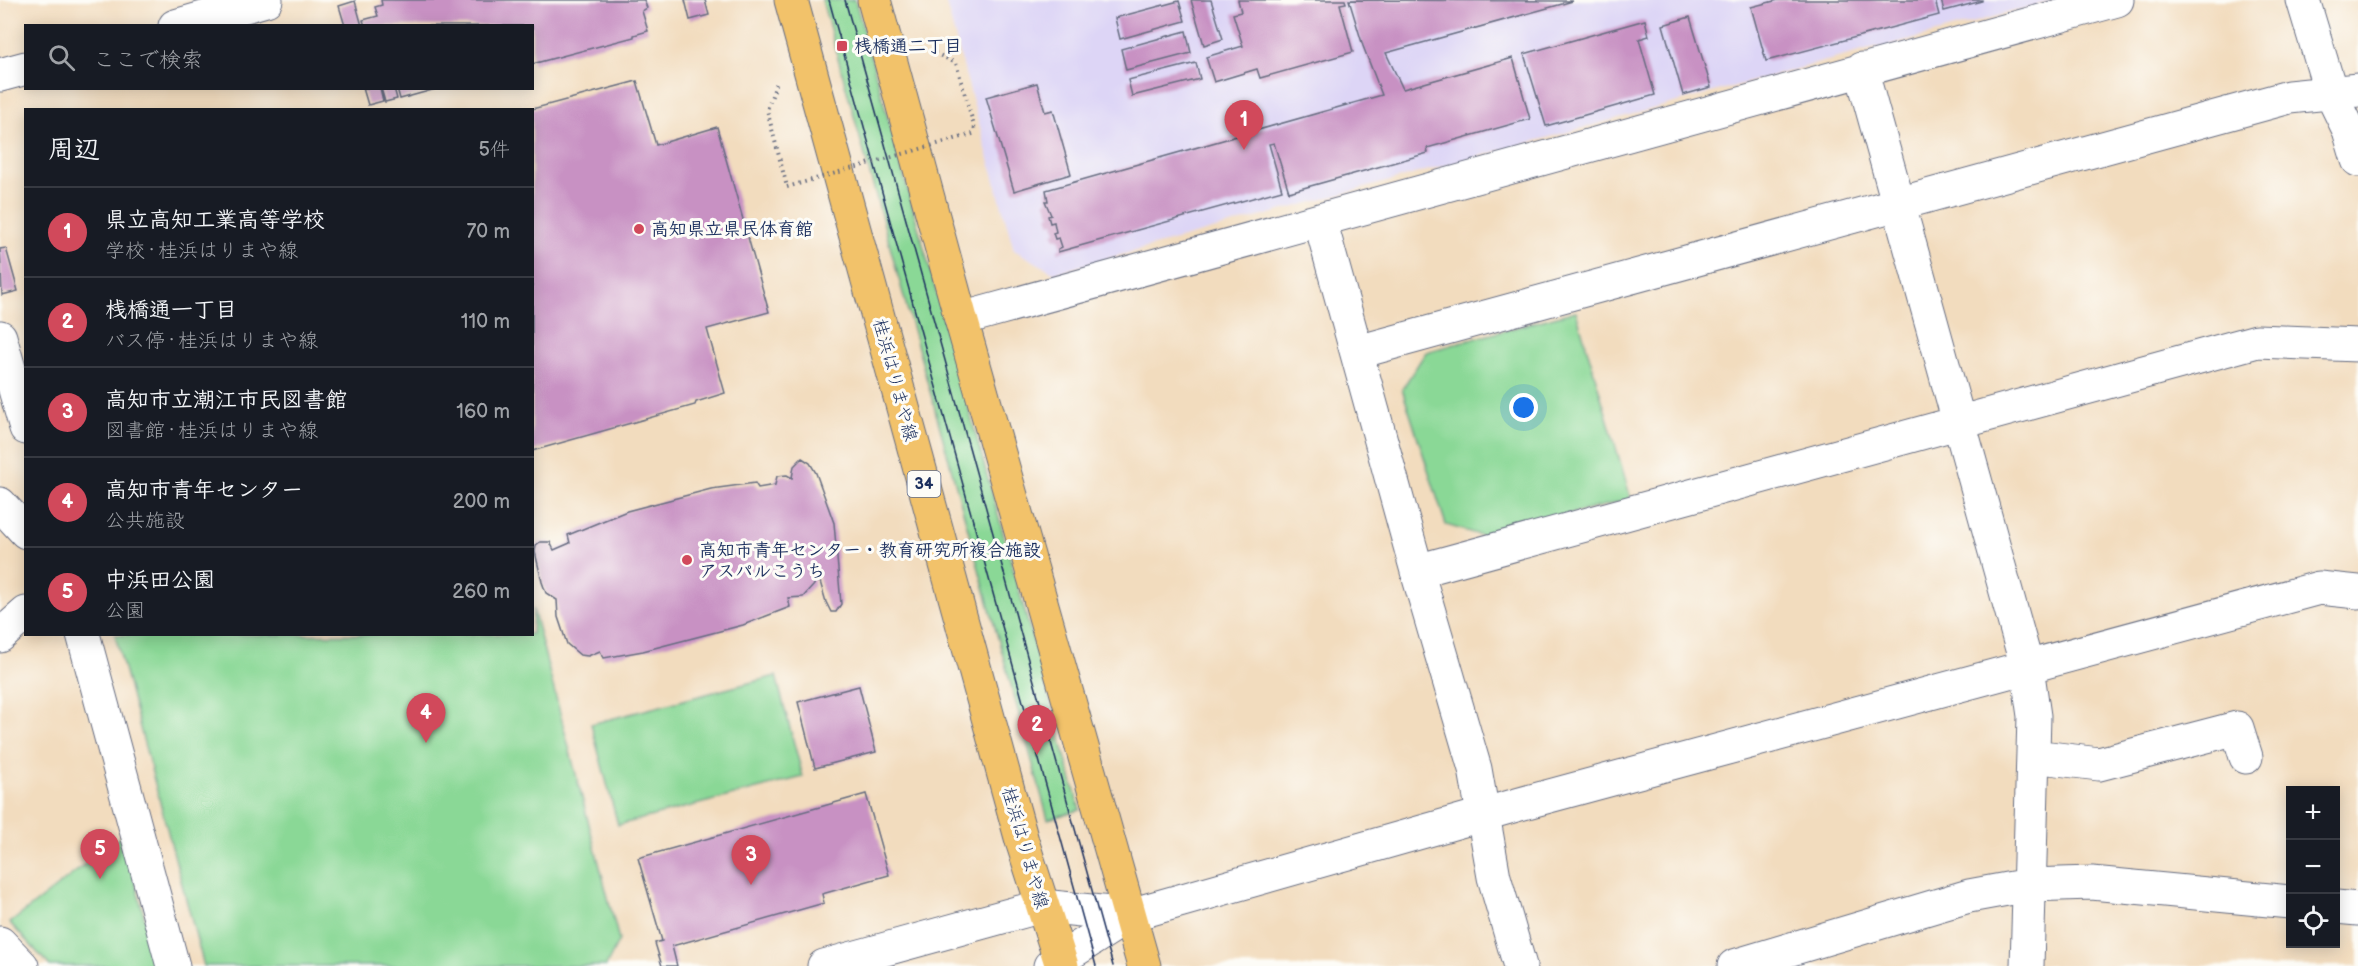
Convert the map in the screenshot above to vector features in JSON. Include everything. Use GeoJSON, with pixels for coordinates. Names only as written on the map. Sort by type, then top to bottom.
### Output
{"type":"FeatureCollection","features":[{"type":"Feature","properties":{"kind":"main road","name":"桂浜はりまや線"},"geometry":{"type":"LineString","coordinates":[[791,0],[1057,963]]}},
{"type":"Feature","properties":{"kind":"main road"},"geometry":{"type":"LineString","coordinates":[[874,0],[1144,966]]}},
{"type":"Feature","properties":{"kind":"street"},"geometry":{"type":"LineString","coordinates":[[182,24],[266,0]]}},
{"type":"Feature","properties":{"kind":"street"},"geometry":{"type":"LineString","coordinates":[[962,319],[2117,0]]}},
{"type":"Feature","properties":{"kind":"street"},"geometry":{"type":"LineString","coordinates":[[2303,0],[2344,92],[2349,130],[2358,160]]}},
{"type":"Feature","properties":{"kind":"street"},"geometry":{"type":"LineString","coordinates":[[0,75],[24,69]]}},
{"type":"Feature","properties":{"kind":"street"},"geometry":{"type":"LineString","coordinates":[[1861,69],[1900,202],[1958,424],[2027,667],[2034,716],[2027,966]]}},
{"type":"Feature","properties":{"kind":"street"},"geometry":{"type":"LineString","coordinates":[[1358,352],[2289,97],[2344,92]]}},
{"type":"Feature","properties":{"kind":"street"},"geometry":{"type":"LineString","coordinates":[[1320,220],[1475,769],[1494,877],[1520,966]]}},
{"type":"Feature","properties":{"kind":"street"},"geometry":{"type":"LineString","coordinates":[[0,337],[24,421]]}},
{"type":"Feature","properties":{"kind":"street"},"geometry":{"type":"LineString","coordinates":[[1417,570],[2257,341],[2358,345]]}},
{"type":"Feature","properties":{"kind":"street"},"geometry":{"type":"LineString","coordinates":[[0,504],[24,530]]}},
{"type":"Feature","properties":{"kind":"street"},"geometry":{"type":"LineString","coordinates":[[1057,963],[1130,915],[1483,816],[2319,588],[2358,592]]}},
{"type":"Feature","properties":{"kind":"street"},"geometry":{"type":"LineString","coordinates":[[0,636],[24,615]]}},
{"type":"Feature","properties":{"kind":"street"},"geometry":{"type":"LineString","coordinates":[[84,636],[173,966]]}},
{"type":"Feature","properties":{"kind":"street"},"geometry":{"type":"LineString","coordinates":[[2033,756],[2098,764],[2237,728],[2246,757]]}},
{"type":"Feature","properties":{"kind":"street"},"geometry":{"type":"LineString","coordinates":[[1734,966],[1969,896],[2029,885],[2092,883],[2286,902]]}},
{"type":"Feature","properties":{"kind":"street"},"geometry":{"type":"LineString","coordinates":[[824,966],[1042,906],[1130,915]]}},
{"type":"Feature","properties":{"kind":"street"},"geometry":{"type":"LineString","coordinates":[[2340,907],[2358,909]]}},
{"type":"Feature","properties":{"kind":"street"},"geometry":{"type":"LineString","coordinates":[[0,943],[22,966]]}},
{"type":"Feature","properties":{"kind":"path"},"geometry":{"type":"LineString","coordinates":[[778,78],[767,110],[787,187],[976,133],[956,63],[935,52]]}},
{"type":"Feature","properties":{"kind":"shaded area"},"geometry":{"type":"Polygon","coordinates":[[[945,0],[2055,0],[1055,273],[1014,250],[945,0]]]}},
{"type":"Feature","properties":{"kind":"green space"},"geometry":{"type":"Polygon","coordinates":[[[822,0],[855,0],[1080,810],[1048,819],[822,0]]]}},
{"type":"Feature","properties":{"kind":"green space"},"geometry":{"type":"Polygon","coordinates":[[[1576,311],[1631,499],[1483,536],[1446,525],[1402,389],[1426,352],[1576,311]]]}},
{"type":"Feature","properties":{"kind":"green space"},"geometry":{"type":"Polygon","coordinates":[[[534,613],[619,940],[606,966],[204,966],[115,636],[534,636],[534,613]]]}},
{"type":"Feature","properties":{"kind":"green space"},"geometry":{"type":"Polygon","coordinates":[[[776,676],[803,777],[618,825],[591,724],[776,676]]]}},
{"type":"Feature","properties":{"kind":"green space"},"geometry":{"type":"Polygon","coordinates":[[[123,835],[157,966],[50,966],[10,923],[123,835]]]}},
{"type":"Feature","properties":{"kind":"building"},"geometry":{"type":"Polygon","coordinates":[[[381,0],[644,0],[647,8],[642,11],[648,31],[634,35],[634,37],[534,63],[534,24],[364,24],[363,20],[378,16],[375,7],[382,5],[381,0]]]}},
{"type":"Feature","properties":{"kind":"building"},"geometry":{"type":"Polygon","coordinates":[[[685,0],[705,0],[709,15],[690,20],[685,0]]]}},
{"type":"Feature","properties":{"kind":"building"},"geometry":{"type":"Polygon","coordinates":[[[1191,0],[1211,0],[1223,39],[1204,45],[1191,0]]]}},
{"type":"Feature","properties":{"kind":"building"},"geometry":{"type":"Polygon","coordinates":[[[1238,0],[1345,0],[1346,3],[1340,4],[1353,52],[1260,78],[1257,69],[1214,82],[1206,57],[1243,46],[1233,14],[1241,12],[1238,0]]]}},
{"type":"Feature","properties":{"kind":"building"},"geometry":{"type":"Polygon","coordinates":[[[1349,0],[1573,1],[1386,53],[1403,89],[1513,58],[1530,119],[1427,148],[1428,153],[1289,192],[1274,143],[1269,144],[1282,190],[1058,252],[1058,249],[1062,247],[1059,238],[1055,239],[1054,222],[1050,223],[1048,216],[1051,215],[1045,201],[1048,201],[1046,190],[1382,95],[1363,46],[1349,0]]]}},
{"type":"Feature","properties":{"kind":"building"},"geometry":{"type":"Polygon","coordinates":[[[1778,0],[1935,0],[1939,15],[1766,61],[1751,7],[1778,0]]]}},
{"type":"Feature","properties":{"kind":"building"},"geometry":{"type":"Polygon","coordinates":[[[1941,0],[1982,0],[1982,1],[1944,11],[1941,0]]]}},
{"type":"Feature","properties":{"kind":"building"},"geometry":{"type":"Polygon","coordinates":[[[355,1],[361,24],[344,24],[339,6],[355,1]]]}},
{"type":"Feature","properties":{"kind":"building"},"geometry":{"type":"Polygon","coordinates":[[[1179,1],[1185,21],[1120,39],[1115,18],[1179,1]]]}},
{"type":"Feature","properties":{"kind":"building"},"geometry":{"type":"Polygon","coordinates":[[[1690,17],[1711,87],[1683,95],[1663,25],[1690,17]]]}},
{"type":"Feature","properties":{"kind":"building"},"geometry":{"type":"Polygon","coordinates":[[[1645,20],[1649,36],[1639,39],[1655,95],[1546,126],[1524,54],[1645,20]]]}},
{"type":"Feature","properties":{"kind":"building"},"geometry":{"type":"Polygon","coordinates":[[[1186,31],[1191,53],[1126,70],[1121,49],[1186,31]]]}},
{"type":"Feature","properties":{"kind":"building"},"geometry":{"type":"Polygon","coordinates":[[[1196,63],[1200,79],[1132,96],[1128,80],[1196,63]]]}},
{"type":"Feature","properties":{"kind":"building","name":"高知県立県民体育館"},"geometry":{"type":"Polygon","coordinates":[[[637,81],[656,145],[717,127],[769,312],[707,329],[725,393],[696,402],[695,405],[534,450],[534,108],[637,81]]]}},
{"type":"Feature","properties":{"kind":"building"},"geometry":{"type":"Polygon","coordinates":[[[1037,83],[1045,112],[1053,110],[1071,174],[1014,191],[986,97],[1037,83]]]}},
{"type":"Feature","properties":{"kind":"building"},"geometry":{"type":"Polygon","coordinates":[[[364,90],[380,90],[383,101],[368,105],[364,90]]]}},
{"type":"Feature","properties":{"kind":"building"},"geometry":{"type":"Polygon","coordinates":[[[382,90],[395,90],[397,99],[385,102],[382,90]]]}},
{"type":"Feature","properties":{"kind":"building"},"geometry":{"type":"Polygon","coordinates":[[[398,90],[432,90],[400,99],[398,90]]]}},
{"type":"Feature","properties":{"kind":"building"},"geometry":{"type":"Polygon","coordinates":[[[6,248],[18,291],[2,295],[0,249],[6,248]]]}},
{"type":"Feature","properties":{"kind":"building","name":"高知市青年センター・教育研究所複合施設 アスパルこうち"},"geometry":{"type":"Polygon","coordinates":[[[802,458],[810,463],[816,473],[834,523],[841,604],[836,612],[831,612],[826,602],[816,568],[814,585],[803,597],[788,598],[790,607],[743,625],[643,651],[604,658],[600,651],[588,656],[580,655],[567,644],[558,617],[557,600],[546,593],[542,582],[535,552],[536,545],[540,542],[550,542],[554,550],[570,543],[568,535],[627,511],[711,489],[755,483],[758,488],[775,485],[777,476],[787,475],[792,478],[794,466],[802,458]]]}},
{"type":"Feature","properties":{"kind":"building"},"geometry":{"type":"Polygon","coordinates":[[[859,686],[876,752],[815,768],[798,702],[859,686]]]}},
{"type":"Feature","properties":{"kind":"building"},"geometry":{"type":"Polygon","coordinates":[[[866,794],[889,875],[822,894],[824,903],[672,946],[677,966],[662,966],[655,943],[662,941],[638,858],[866,794]]]}},
{"type":"Feature","properties":{"kind":"tram line"},"geometry":{"type":"LineString","coordinates":[[829,0],[1096,966]]}},
{"type":"Feature","properties":{"kind":"tram line"},"geometry":{"type":"LineString","coordinates":[[845,0],[1113,966]]}},
{"type":"Feature","properties":{"kind":"place","name":"桟橋通二丁目"},"geometry":{"type":"Point","coordinates":[842,46]}},
{"type":"Feature","properties":{"kind":"place","name":"県立高知工業高等学校"},"geometry":{"type":"Point","coordinates":[1244,150]}},
{"type":"Feature","properties":{"kind":"place","name":"高知県立県民体育館"},"geometry":{"type":"Point","coordinates":[639,229]}},
{"type":"Feature","properties":{"kind":"place","name":"高知市青年センター・教育研究所複合施設 アスパルこうち"},"geometry":{"type":"Point","coordinates":[687,560]}},
{"type":"Feature","properties":{"kind":"place","name":"高知市青年センター"},"geometry":{"type":"Point","coordinates":[426,743]}},
{"type":"Feature","properties":{"kind":"place","name":"桟橋通一丁目"},"geometry":{"type":"Point","coordinates":[1037,755]}},
{"type":"Feature","properties":{"kind":"place","name":"中浜田公園"},"geometry":{"type":"Point","coordinates":[100,879]}},
{"type":"Feature","properties":{"kind":"place","name":"高知市立潮江市民図書館"},"geometry":{"type":"Point","coordinates":[751,885]}}]}
